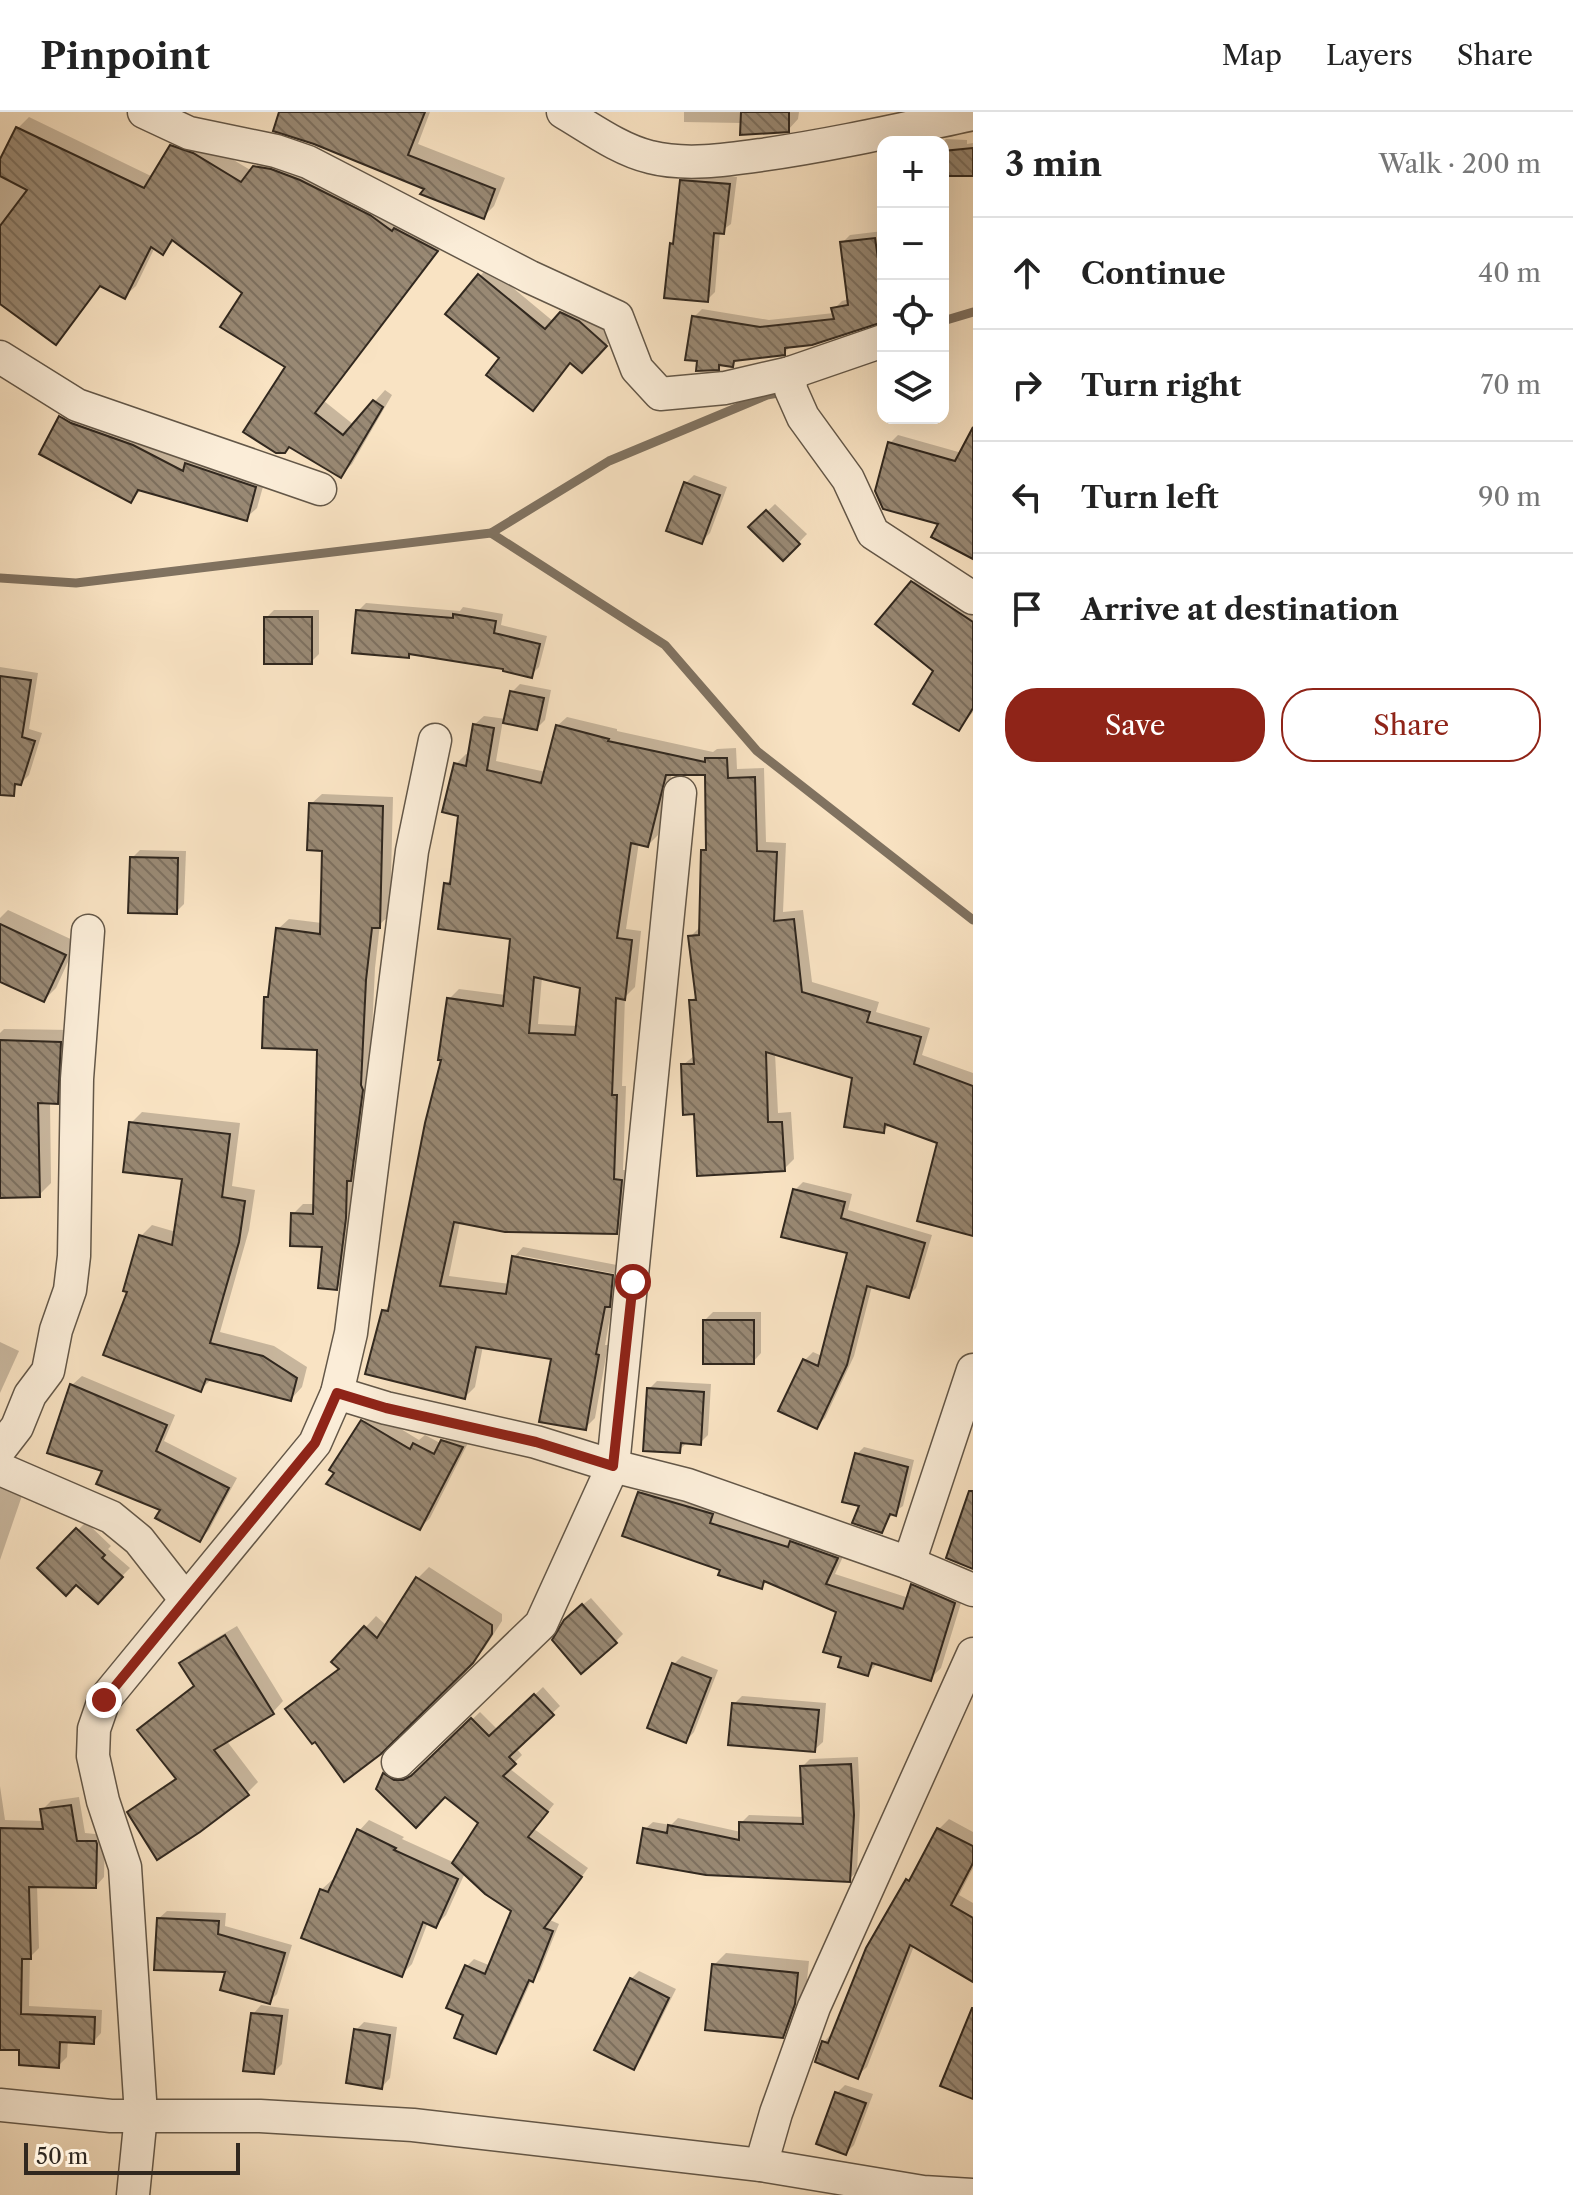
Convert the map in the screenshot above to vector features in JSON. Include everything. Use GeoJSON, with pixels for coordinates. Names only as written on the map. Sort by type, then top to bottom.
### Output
{"type":"FeatureCollection","features":[{"type":"Feature","properties":{"kind":"street"},"geometry":{"type":"LineString","coordinates":[[144,112],[189,133],[276,151],[308,162],[530,277],[617,317],[637,369],[660,394],[725,388],[790,373],[877,343]]}},
{"type":"Feature","properties":{"kind":"street"},"geometry":{"type":"LineString","coordinates":[[563,112],[622,146],[649,157],[678,161],[732,159],[911,134],[973,114]]}},
{"type":"Feature","properties":{"kind":"street"},"geometry":{"type":"LineString","coordinates":[[0,357],[77,405],[320,489]]}},
{"type":"Feature","properties":{"kind":"street"},"geometry":{"type":"LineString","coordinates":[[790,373],[791,390],[803,417],[848,479],[873,533],[973,598]]}},
{"type":"Feature","properties":{"kind":"street"},"geometry":{"type":"LineString","coordinates":[[133,2195],[141,2115],[125,1867],[96,1771],[94,1729],[104,1700],[315,1443],[337,1393],[351,1333],[412,851],[435,740]]}},
{"type":"Feature","properties":{"kind":"street"},"geometry":{"type":"LineString","coordinates":[[398,1762],[541,1624],[613,1466],[680,793]]}},
{"type":"Feature","properties":{"kind":"street"},"geometry":{"type":"LineString","coordinates":[[0,1449],[17,1427],[30,1395],[48,1371],[56,1330],[70,1290],[74,1256],[77,1079],[88,931]]}},
{"type":"Feature","properties":{"kind":"street"},"geometry":{"type":"LineString","coordinates":[[909,1563],[973,1370]]}},
{"type":"Feature","properties":{"kind":"street"},"geometry":{"type":"LineString","coordinates":[[337,1393],[386,1408],[536,1442],[688,1485],[909,1563],[973,1590]]}},
{"type":"Feature","properties":{"kind":"street"},"geometry":{"type":"LineString","coordinates":[[0,1469],[111,1517],[139,1540],[186,1600]]}},
{"type":"Feature","properties":{"kind":"street"},"geometry":{"type":"LineString","coordinates":[[761,2165],[814,2007],[973,1654]]}},
{"type":"Feature","properties":{"kind":"street"},"geometry":{"type":"LineString","coordinates":[[0,2105],[111,2116],[260,2116],[413,2125],[761,2165],[923,2192],[973,2195]]}},
{"type":"Feature","properties":{"kind":"building"},"geometry":{"type":"Polygon","coordinates":[[[279,112],[425,112],[408,155],[495,189],[484,219],[420,194],[424,189],[314,144],[273,131],[279,112]]]}},
{"type":"Feature","properties":{"kind":"building"},"geometry":{"type":"Polygon","coordinates":[[[741,112],[789,112],[789,132],[740,135],[741,112]]]}},
{"type":"Feature","properties":{"kind":"building"},"geometry":{"type":"Polygon","coordinates":[[[16,127],[144,188],[170,145],[193,153],[241,182],[253,166],[271,169],[300,180],[370,215],[392,231],[394,228],[438,251],[315,413],[343,435],[373,400],[383,407],[341,478],[289,447],[285,453],[276,453],[243,432],[285,367],[220,327],[242,293],[172,240],[163,255],[151,247],[125,299],[100,286],[56,345],[0,304],[0,226],[27,190],[0,176],[0,159],[16,127]]]}},
{"type":"Feature","properties":{"kind":"building"},"geometry":{"type":"Polygon","coordinates":[[[973,148],[973,176],[949,176],[949,150],[973,148]]]}},
{"type":"Feature","properties":{"kind":"building"},"geometry":{"type":"Polygon","coordinates":[[[680,180],[730,184],[724,234],[714,233],[708,302],[664,298],[680,180]]]}},
{"type":"Feature","properties":{"kind":"building"},"geometry":{"type":"Polygon","coordinates":[[[875,238],[877,324],[812,345],[785,348],[785,355],[734,361],[733,367],[719,365],[719,370],[696,371],[697,361],[685,360],[692,316],[760,327],[834,319],[831,308],[848,305],[840,242],[875,238]]]}},
{"type":"Feature","properties":{"kind":"building"},"geometry":{"type":"Polygon","coordinates":[[[478,274],[545,329],[560,312],[579,321],[607,346],[582,373],[570,363],[533,411],[486,375],[499,358],[445,314],[478,274]]]}},
{"type":"Feature","properties":{"kind":"building"},"geometry":{"type":"Polygon","coordinates":[[[59,416],[133,445],[183,471],[185,463],[256,487],[247,521],[138,490],[131,503],[39,454],[59,416]]]}},
{"type":"Feature","properties":{"kind":"building"},"geometry":{"type":"Polygon","coordinates":[[[973,427],[973,559],[931,537],[938,524],[883,509],[875,491],[888,442],[955,461],[973,427]]]}},
{"type":"Feature","properties":{"kind":"building"},"geometry":{"type":"Polygon","coordinates":[[[684,482],[720,495],[702,544],[666,531],[684,482]]]}},
{"type":"Feature","properties":{"kind":"building"},"geometry":{"type":"Polygon","coordinates":[[[766,510],[800,544],[783,561],[748,527],[766,510]]]}},
{"type":"Feature","properties":{"kind":"building"},"geometry":{"type":"Polygon","coordinates":[[[911,581],[973,622],[973,708],[959,731],[913,704],[933,671],[875,624],[911,581]]]}},
{"type":"Feature","properties":{"kind":"building"},"geometry":{"type":"Polygon","coordinates":[[[356,610],[453,618],[453,614],[496,621],[494,633],[540,644],[532,678],[503,669],[409,654],[409,658],[352,653],[356,610]]]}},
{"type":"Feature","properties":{"kind":"building"},"geometry":{"type":"Polygon","coordinates":[[[264,617],[312,617],[312,664],[264,664],[264,617]]]}},
{"type":"Feature","properties":{"kind":"building"},"geometry":{"type":"Polygon","coordinates":[[[0,676],[31,680],[22,737],[35,741],[21,785],[15,784],[14,796],[0,795],[0,676]]]}},
{"type":"Feature","properties":{"kind":"building"},"geometry":{"type":"Polygon","coordinates":[[[510,691],[544,698],[537,730],[503,723],[510,691]]]}},
{"type":"Feature","properties":{"kind":"building"},"geometry":{"type":"Polygon","coordinates":[[[473,724],[494,728],[487,770],[541,783],[556,725],[608,741],[705,762],[705,758],[727,758],[728,778],[755,777],[757,851],[777,852],[774,921],[794,919],[802,992],[870,1012],[867,1022],[921,1037],[914,1064],[973,1086],[973,1236],[917,1221],[937,1143],[885,1124],[884,1133],[844,1127],[852,1078],[766,1052],[768,1122],[782,1122],[785,1171],[697,1176],[694,1114],[683,1115],[681,1064],[694,1064],[689,1000],[696,1000],[688,936],[699,935],[701,850],[706,850],[705,775],[666,775],[648,847],[631,843],[617,938],[632,940],[625,1000],[616,998],[612,1095],[617,1095],[614,1179],[622,1180],[617,1234],[505,1232],[454,1222],[440,1286],[506,1294],[512,1256],[613,1275],[610,1307],[605,1307],[596,1354],[599,1355],[586,1430],[539,1422],[551,1359],[476,1347],[465,1399],[365,1374],[382,1310],[388,1311],[425,1123],[441,1060],[438,1060],[447,998],[503,1006],[510,939],[438,929],[444,883],[450,884],[458,816],[442,812],[454,763],[466,766],[473,724]],[[534,977],[529,1033],[575,1035],[580,988],[534,977]]]}},
{"type":"Feature","properties":{"kind":"building"},"geometry":{"type":"Polygon","coordinates":[[[309,803],[383,806],[380,928],[372,928],[366,980],[363,1090],[351,1181],[347,1181],[337,1290],[318,1288],[322,1247],[290,1246],[291,1213],[313,1214],[317,1050],[262,1048],[264,997],[268,997],[276,928],[320,934],[322,851],[307,850],[309,803]]]}},
{"type":"Feature","properties":{"kind":"building"},"geometry":{"type":"Polygon","coordinates":[[[130,857],[178,858],[177,914],[128,913],[130,857]]]}},
{"type":"Feature","properties":{"kind":"building"},"geometry":{"type":"Polygon","coordinates":[[[0,924],[66,955],[44,1002],[0,982],[0,924]]]}},
{"type":"Feature","properties":{"kind":"building"},"geometry":{"type":"Polygon","coordinates":[[[0,1040],[61,1042],[58,1104],[38,1103],[40,1197],[0,1198],[0,1040]]]}},
{"type":"Feature","properties":{"kind":"building"},"geometry":{"type":"Polygon","coordinates":[[[129,1122],[230,1134],[222,1197],[245,1201],[239,1242],[210,1343],[263,1356],[297,1378],[291,1401],[206,1379],[201,1392],[103,1355],[127,1292],[123,1291],[139,1235],[172,1245],[182,1179],[123,1172],[129,1122]]]}},
{"type":"Feature","properties":{"kind":"building"},"geometry":{"type":"Polygon","coordinates":[[[793,1189],[845,1202],[841,1218],[925,1243],[909,1298],[867,1286],[847,1365],[817,1429],[778,1411],[803,1359],[818,1366],[847,1253],[781,1237],[793,1189]]]}},
{"type":"Feature","properties":{"kind":"building"},"geometry":{"type":"Polygon","coordinates":[[[703,1320],[754,1320],[754,1364],[703,1364],[703,1320]]]}},
{"type":"Feature","properties":{"kind":"building"},"geometry":{"type":"Polygon","coordinates":[[[70,1384],[167,1425],[156,1451],[229,1488],[200,1542],[155,1518],[160,1510],[96,1484],[102,1471],[47,1453],[70,1384]]]}},
{"type":"Feature","properties":{"kind":"building"},"geometry":{"type":"Polygon","coordinates":[[[647,1388],[704,1392],[701,1445],[681,1443],[680,1453],[643,1451],[647,1388]]]}},
{"type":"Feature","properties":{"kind":"building"},"geometry":{"type":"Polygon","coordinates":[[[361,1420],[410,1449],[413,1443],[434,1454],[441,1440],[463,1447],[420,1530],[326,1484],[334,1473],[329,1470],[361,1420]]]}},
{"type":"Feature","properties":{"kind":"building"},"geometry":{"type":"Polygon","coordinates":[[[855,1453],[908,1467],[896,1516],[890,1514],[882,1533],[852,1523],[859,1506],[842,1502],[855,1453]]]}},
{"type":"Feature","properties":{"kind":"building"},"geometry":{"type":"Polygon","coordinates":[[[969,1491],[973,1491],[973,1569],[946,1558],[969,1491]]]}},
{"type":"Feature","properties":{"kind":"building"},"geometry":{"type":"Polygon","coordinates":[[[638,1492],[713,1514],[710,1523],[788,1547],[790,1541],[838,1558],[826,1584],[903,1609],[911,1584],[955,1603],[931,1681],[872,1663],[868,1676],[838,1667],[841,1657],[823,1652],[836,1612],[764,1581],[762,1589],[718,1575],[720,1570],[622,1536],[638,1492]]]}},
{"type":"Feature","properties":{"kind":"building"},"geometry":{"type":"Polygon","coordinates":[[[76,1528],[123,1577],[98,1604],[76,1585],[66,1596],[37,1568],[76,1528]]]}},
{"type":"Feature","properties":{"kind":"building"},"geometry":{"type":"Polygon","coordinates":[[[416,1577],[492,1625],[492,1634],[473,1663],[381,1754],[344,1782],[315,1742],[312,1744],[285,1709],[339,1669],[331,1662],[364,1626],[377,1638],[416,1577]]]}},
{"type":"Feature","properties":{"kind":"building"},"geometry":{"type":"Polygon","coordinates":[[[582,1604],[617,1643],[581,1674],[552,1640],[564,1620],[582,1604]]]}},
{"type":"Feature","properties":{"kind":"building"},"geometry":{"type":"Polygon","coordinates":[[[225,1635],[274,1714],[214,1750],[249,1795],[157,1860],[127,1812],[176,1779],[137,1730],[194,1686],[179,1663],[225,1635]]]}},
{"type":"Feature","properties":{"kind":"building"},"geometry":{"type":"Polygon","coordinates":[[[672,1663],[711,1678],[686,1743],[647,1728],[672,1663]]]}},
{"type":"Feature","properties":{"kind":"building"},"geometry":{"type":"Polygon","coordinates":[[[534,1694],[554,1715],[509,1757],[516,1764],[503,1776],[548,1812],[528,1837],[582,1877],[544,1928],[553,1931],[533,1982],[529,1980],[496,2054],[454,2038],[463,2015],[446,2008],[465,1965],[485,1974],[511,1911],[485,1894],[452,1863],[478,1823],[445,1797],[416,1828],[376,1789],[383,1773],[394,1780],[411,1776],[471,1718],[489,1736],[534,1694]]]}},
{"type":"Feature","properties":{"kind":"building"},"geometry":{"type":"Polygon","coordinates":[[[732,1703],[819,1710],[815,1752],[728,1745],[732,1703]]]}},
{"type":"Feature","properties":{"kind":"building"},"geometry":{"type":"Polygon","coordinates":[[[851,1764],[854,1815],[850,1882],[706,1875],[637,1863],[643,1828],[667,1833],[668,1825],[739,1840],[739,1822],[803,1824],[800,1766],[851,1764]]]}},
{"type":"Feature","properties":{"kind":"building"},"geometry":{"type":"Polygon","coordinates":[[[71,1805],[77,1841],[96,1841],[97,1844],[96,1888],[29,1887],[31,1959],[22,1959],[21,2014],[95,2017],[94,2044],[60,2042],[59,2068],[19,2065],[19,2050],[0,2050],[0,1828],[43,1829],[40,1809],[71,1805]]]}},
{"type":"Feature","properties":{"kind":"building"},"geometry":{"type":"Polygon","coordinates":[[[937,1828],[973,1846],[973,1863],[951,1905],[973,1918],[973,1982],[910,1945],[858,2079],[815,2062],[822,2041],[828,2043],[866,1948],[906,1879],[909,1881],[937,1828]]]}},
{"type":"Feature","properties":{"kind":"building"},"geometry":{"type":"Polygon","coordinates":[[[357,1829],[396,1848],[394,1850],[458,1879],[436,1928],[423,1922],[402,1977],[301,1938],[320,1889],[328,1892],[357,1829]]]}},
{"type":"Feature","properties":{"kind":"building"},"geometry":{"type":"Polygon","coordinates":[[[157,1918],[219,1921],[218,1934],[285,1953],[270,2004],[220,1990],[225,1972],[154,1970],[157,1918]]]}},
{"type":"Feature","properties":{"kind":"building"},"geometry":{"type":"Polygon","coordinates":[[[712,1964],[798,1973],[795,2004],[783,2038],[705,2030],[712,1964]]]}},
{"type":"Feature","properties":{"kind":"building"},"geometry":{"type":"Polygon","coordinates":[[[630,1978],[669,1998],[634,2070],[594,2050],[630,1978]]]}},
{"type":"Feature","properties":{"kind":"building"},"geometry":{"type":"Polygon","coordinates":[[[973,2008],[973,2099],[940,2086],[973,2008]]]}},
{"type":"Feature","properties":{"kind":"building"},"geometry":{"type":"Polygon","coordinates":[[[251,2013],[282,2016],[274,2074],[243,2071],[251,2013]]]}},
{"type":"Feature","properties":{"kind":"building"},"geometry":{"type":"Polygon","coordinates":[[[354,2029],[390,2035],[382,2089],[346,2083],[354,2029]]]}},
{"type":"Feature","properties":{"kind":"building"},"geometry":{"type":"Polygon","coordinates":[[[835,2092],[866,2103],[846,2155],[816,2144],[835,2092]]]}},
{"type":"Feature","properties":{"kind":"waterway"},"geometry":{"type":"LineString","coordinates":[[949,319],[973,312]]}},
{"type":"Feature","properties":{"kind":"waterway"},"geometry":{"type":"LineString","coordinates":[[0,578],[76,583],[491,533],[609,461],[767,395],[788,391]]}},
{"type":"Feature","properties":{"kind":"waterway"},"geometry":{"type":"LineString","coordinates":[[491,533],[665,645],[757,751],[973,920]]}},
{"type":"Feature","properties":{"kind":"route"},"geometry":{"type":"LineString","coordinates":[[104,1700],[315,1443],[337,1393],[386,1408],[536,1442],[613,1466],[633,1282]]}}]}
